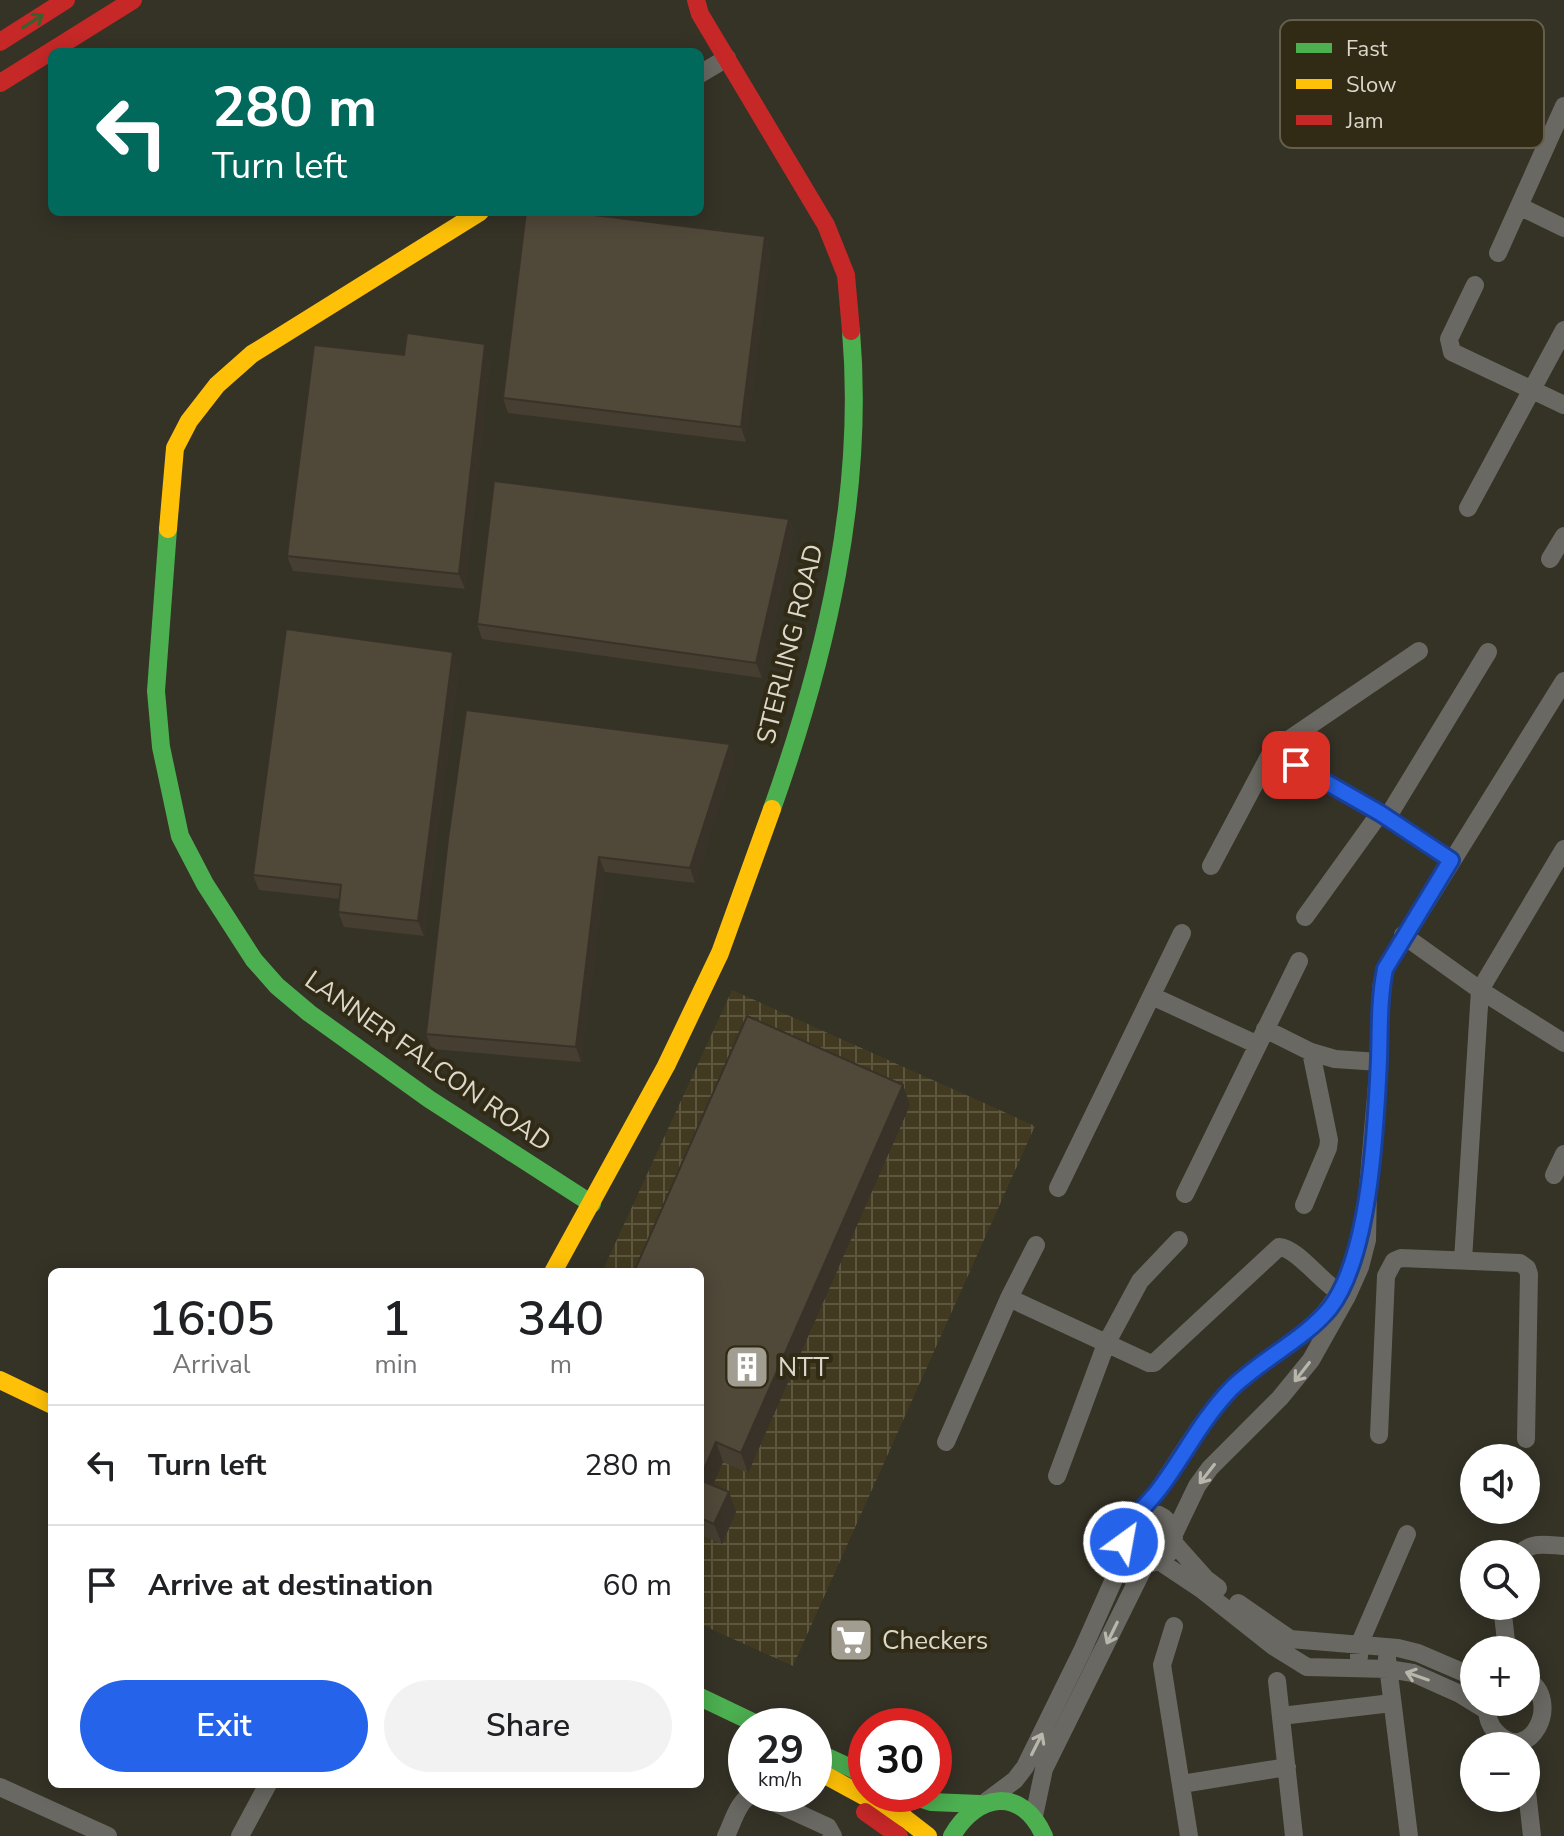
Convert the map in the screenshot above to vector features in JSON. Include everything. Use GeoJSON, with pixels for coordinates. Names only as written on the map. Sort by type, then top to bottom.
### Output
{"type":"FeatureCollection","features":[{"type":"Feature","properties":{"kind":"street"},"geometry":{"type":"LineString","coordinates":[[0,42],[66,0]]}},
{"type":"Feature","properties":{"kind":"street"},"geometry":{"type":"LineString","coordinates":[[56,48],[133,0]]}},
{"type":"Feature","properties":{"kind":"street","name":"STERLING ROAD"},"geometry":{"type":"LineString","coordinates":[[555,1268],[666,1066],[720,953],[798,735],[824,637],[842,544],[852,462],[854,366],[846,275],[826,225],[698,7],[686,0]]}},
{"type":"Feature","properties":{"kind":"street"},"geometry":{"type":"LineString","coordinates":[[0,83],[48,53]]}},
{"type":"Feature","properties":{"kind":"street"},"geometry":{"type":"LineString","coordinates":[[704,72],[727,58]]}},
{"type":"Feature","properties":{"kind":"street"},"geometry":{"type":"LineString","coordinates":[[1498,253],[1564,106]]}},
{"type":"Feature","properties":{"kind":"street"},"geometry":{"type":"LineString","coordinates":[[1519,206],[1564,228]]}},
{"type":"Feature","properties":{"kind":"street","name":"LANNER FALCON ROAD"},"geometry":{"type":"LineString","coordinates":[[474,216],[252,354],[229,371],[186,422],[175,448],[157,666],[161,747],[180,836],[205,884],[254,960],[277,986],[309,1013],[429,1099],[592,1204]]}},
{"type":"Feature","properties":{"kind":"street"},"geometry":{"type":"LineString","coordinates":[[1475,285],[1449,339],[1450,349],[1564,405]]}},
{"type":"Feature","properties":{"kind":"street"},"geometry":{"type":"LineString","coordinates":[[1468,508],[1564,330]]}},
{"type":"Feature","properties":{"kind":"street"},"geometry":{"type":"LineString","coordinates":[[1550,559],[1564,536]]}},
{"type":"Feature","properties":{"kind":"street"},"geometry":{"type":"LineString","coordinates":[[1211,866],[1272,751],[1419,651]]}},
{"type":"Feature","properties":{"kind":"street"},"geometry":{"type":"LineString","coordinates":[[1305,917],[1383,816],[1488,652]]}},
{"type":"Feature","properties":{"kind":"street"},"geometry":{"type":"LineString","coordinates":[[1042,1830],[1044,1769],[1152,1562],[1168,1553],[1197,1486],[1210,1468],[1300,1375],[1347,1296],[1360,1267],[1367,1240],[1381,988],[1385,969],[1403,935],[1564,681]]}},
{"type":"Feature","properties":{"kind":"street"},"geometry":{"type":"LineString","coordinates":[[1272,751],[1451,860]]}},
{"type":"Feature","properties":{"kind":"street"},"geometry":{"type":"LineString","coordinates":[[1463,1260],[1480,990],[1564,849]]}},
{"type":"Feature","properties":{"kind":"street"},"geometry":{"type":"LineString","coordinates":[[1058,1188],[1182,933]]}},
{"type":"Feature","properties":{"kind":"street"},"geometry":{"type":"LineString","coordinates":[[1403,935],[1480,990],[1564,1043]]}},
{"type":"Feature","properties":{"kind":"street"},"geometry":{"type":"LineString","coordinates":[[1185,1194],[1299,961]]}},
{"type":"Feature","properties":{"kind":"street"},"geometry":{"type":"LineString","coordinates":[[1152,996],[1205,1018],[1335,1059],[1379,1062]]}},
{"type":"Feature","properties":{"kind":"street"},"geometry":{"type":"LineString","coordinates":[[1304,1205],[1329,1140],[1311,1052]]}},
{"type":"Feature","properties":{"kind":"street"},"geometry":{"type":"LineString","coordinates":[[1554,1175],[1564,1154]]}},
{"type":"Feature","properties":{"kind":"street"},"geometry":{"type":"LineString","coordinates":[[1368,1188],[1352,1264],[1330,1308],[1311,1327],[1260,1363],[1230,1391],[1140,1515],[1127,1525],[1124,1542],[1138,1561],[1152,1562],[1290,1639],[1386,1647],[1418,1653],[1460,1671]]}},
{"type":"Feature","properties":{"kind":"street"},"geometry":{"type":"LineString","coordinates":[[1057,1476],[1106,1344],[1140,1281],[1179,1240]]}},
{"type":"Feature","properties":{"kind":"street"},"geometry":{"type":"LineString","coordinates":[[946,1442],[1009,1298],[1036,1245]]}},
{"type":"Feature","properties":{"kind":"street"},"geometry":{"type":"LineString","coordinates":[[1009,1298],[1145,1363],[1154,1363],[1279,1247],[1290,1248],[1326,1284],[1339,1292]]}},
{"type":"Feature","properties":{"kind":"street"},"geometry":{"type":"LineString","coordinates":[[1379,1435],[1386,1276],[1390,1267],[1401,1258],[1520,1263],[1527,1268],[1526,1439]]}},
{"type":"Feature","properties":{"kind":"street"},"geometry":{"type":"LineString","coordinates":[[0,1380],[48,1403]]}},
{"type":"Feature","properties":{"kind":"street"},"geometry":{"type":"LineString","coordinates":[[1140,1515],[1162,1517],[1172,1529],[1173,1539],[1206,1579],[1273,1646],[1307,1667],[1388,1669],[1413,1673],[1460,1694]]}},
{"type":"Feature","properties":{"kind":"street"},"geometry":{"type":"LineString","coordinates":[[1359,1669],[1359,1645],[1407,1534]]}},
{"type":"Feature","properties":{"kind":"street"},"geometry":{"type":"LineString","coordinates":[[1540,1544],[1564,1546]]}},
{"type":"Feature","properties":{"kind":"street"},"geometry":{"type":"LineString","coordinates":[[952,1836],[963,1816],[1015,1780],[1025,1767],[1127,1550]]}},
{"type":"Feature","properties":{"kind":"street"},"geometry":{"type":"LineString","coordinates":[[1174,1626],[1162,1665],[1189,1836]]}},
{"type":"Feature","properties":{"kind":"street"},"geometry":{"type":"LineString","coordinates":[[1386,1647],[1409,1836]]}},
{"type":"Feature","properties":{"kind":"street"},"geometry":{"type":"LineString","coordinates":[[1277,1681],[1294,1836]]}},
{"type":"Feature","properties":{"kind":"street"},"geometry":{"type":"LineString","coordinates":[[1540,1687],[1557,1703],[1540,1733]]}},
{"type":"Feature","properties":{"kind":"street"},"geometry":{"type":"LineString","coordinates":[[704,1699],[728,1710]]}},
{"type":"Feature","properties":{"kind":"street"},"geometry":{"type":"LineString","coordinates":[[1281,1716],[1392,1703]]}},
{"type":"Feature","properties":{"kind":"street"},"geometry":{"type":"LineString","coordinates":[[704,1717],[728,1728]]}},
{"type":"Feature","properties":{"kind":"street"},"geometry":{"type":"LineString","coordinates":[[1182,1784],[1287,1767]]}},
{"type":"Feature","properties":{"kind":"street"},"geometry":{"type":"LineString","coordinates":[[832,1779],[906,1819],[928,1836]]}},
{"type":"Feature","properties":{"kind":"street"},"geometry":{"type":"LineString","coordinates":[[0,1787],[108,1836]]}},
{"type":"Feature","properties":{"kind":"street"},"geometry":{"type":"LineString","coordinates":[[240,1836],[266,1788]]}},
{"type":"Feature","properties":{"kind":"street"},"geometry":{"type":"LineString","coordinates":[[832,1792],[899,1836]]}},
{"type":"Feature","properties":{"kind":"street"},"geometry":{"type":"LineString","coordinates":[[952,1802],[1012,1803],[1042,1830]]}},
{"type":"Feature","properties":{"kind":"street"},"geometry":{"type":"LineString","coordinates":[[726,1836],[737,1812]]}},
{"type":"Feature","properties":{"kind":"street"},"geometry":{"type":"LineString","coordinates":[[794,1812],[828,1827],[833,1836]]}},
{"type":"Feature","properties":{"kind":"street"},"geometry":{"type":"LineString","coordinates":[[1529,1812],[1532,1836]]}},
{"type":"Feature","properties":{"kind":"shaded area"},"geometry":{"type":"Polygon","coordinates":[[[732,990],[1035,1126],[793,1666],[704,1626],[704,1268],[604,1268],[732,990]]]}},
{"type":"Feature","properties":{"kind":"building"},"geometry":{"type":"Polygon","coordinates":[[[526,216],[602,216],[765,236],[741,427],[503,398],[526,216]]]}},
{"type":"Feature","properties":{"kind":"building"},"geometry":{"type":"Polygon","coordinates":[[[407,333],[485,344],[459,574],[287,556],[314,345],[404,355],[407,333]]]}},
{"type":"Feature","properties":{"kind":"building"},"geometry":{"type":"Polygon","coordinates":[[[494,481],[789,519],[756,663],[477,624],[494,481]]]}},
{"type":"Feature","properties":{"kind":"building"},"geometry":{"type":"Polygon","coordinates":[[[286,629],[453,652],[418,921],[338,912],[341,885],[253,875],[286,629]]]}},
{"type":"Feature","properties":{"kind":"building"},"geometry":{"type":"Polygon","coordinates":[[[466,710],[730,744],[690,868],[599,857],[576,1047],[426,1034],[466,710]]]}},
{"type":"Feature","properties":{"kind":"building","name":"NTT"},"geometry":{"type":"Polygon","coordinates":[[[747,1016],[903,1085],[741,1453],[716,1442],[704,1469],[704,1268],[636,1268],[747,1016]]]}},
{"type":"Feature","properties":{"kind":"building"},"geometry":{"type":"Polygon","coordinates":[[[704,1482],[729,1492],[714,1524],[704,1520],[704,1482]]]}},
{"type":"Feature","properties":{"kind":"traffic: fast"},"geometry":{"type":"LineString","coordinates":[[772,809],[809,693],[837,574],[852,453],[854,392],[851,331]]}},
{"type":"Feature","properties":{"kind":"traffic: fast"},"geometry":{"type":"LineString","coordinates":[[168,529],[156,691],[161,747],[180,836],[205,884],[254,960],[277,986],[309,1013],[429,1099],[592,1204]]}},
{"type":"Feature","properties":{"kind":"traffic: fast"},"geometry":{"type":"LineString","coordinates":[[704,1699],[728,1710]]}},
{"type":"Feature","properties":{"kind":"traffic: fast"},"geometry":{"type":"LineString","coordinates":[[832,1759],[848,1767]]}},
{"type":"Feature","properties":{"kind":"traffic: fast"},"geometry":{"type":"LineString","coordinates":[[952,1836],[974,1811],[999,1801],[1024,1809],[1044,1836]]}},
{"type":"Feature","properties":{"kind":"traffic: fast"},"geometry":{"type":"LineString","coordinates":[[952,1803],[980,1804]]}},
{"type":"Feature","properties":{"kind":"traffic: slow"},"geometry":{"type":"LineString","coordinates":[[168,529],[175,448],[189,421],[217,385],[252,354],[474,216]]}},
{"type":"Feature","properties":{"kind":"traffic: slow"},"geometry":{"type":"LineString","coordinates":[[555,1268],[666,1066],[720,953],[772,809]]}},
{"type":"Feature","properties":{"kind":"traffic: slow"},"geometry":{"type":"LineString","coordinates":[[0,1380],[48,1403]]}},
{"type":"Feature","properties":{"kind":"traffic: slow"},"geometry":{"type":"LineString","coordinates":[[832,1779],[906,1819],[928,1836]]}},
{"type":"Feature","properties":{"kind":"traffic: jam"},"geometry":{"type":"LineString","coordinates":[[0,42],[66,0]]}},
{"type":"Feature","properties":{"kind":"traffic: jam"},"geometry":{"type":"LineString","coordinates":[[56,48],[133,0]]}},
{"type":"Feature","properties":{"kind":"traffic: jam"},"geometry":{"type":"LineString","coordinates":[[696,0],[700,14],[826,225],[846,275],[851,331]]}},
{"type":"Feature","properties":{"kind":"traffic: jam"},"geometry":{"type":"LineString","coordinates":[[0,83],[48,53]]}},
{"type":"Feature","properties":{"kind":"traffic: jam"},"geometry":{"type":"LineString","coordinates":[[865,1812],[899,1836]]}},
{"type":"Feature","properties":{"kind":"place","name":"NTT"},"geometry":{"type":"Point","coordinates":[747,1367]}},
{"type":"Feature","properties":{"kind":"place","name":"Checkers"},"geometry":{"type":"Point","coordinates":[851,1640]}},
{"type":"Feature","properties":{"kind":"route"},"geometry":{"type":"LineString","coordinates":[[1124,1542],[1127,1525],[1140,1515],[1230,1391],[1260,1363],[1311,1327],[1330,1308],[1339,1292],[1359,1241],[1368,1188],[1379,1062],[1381,988],[1385,969],[1451,860],[1380,813],[1296,765]]}}]}
